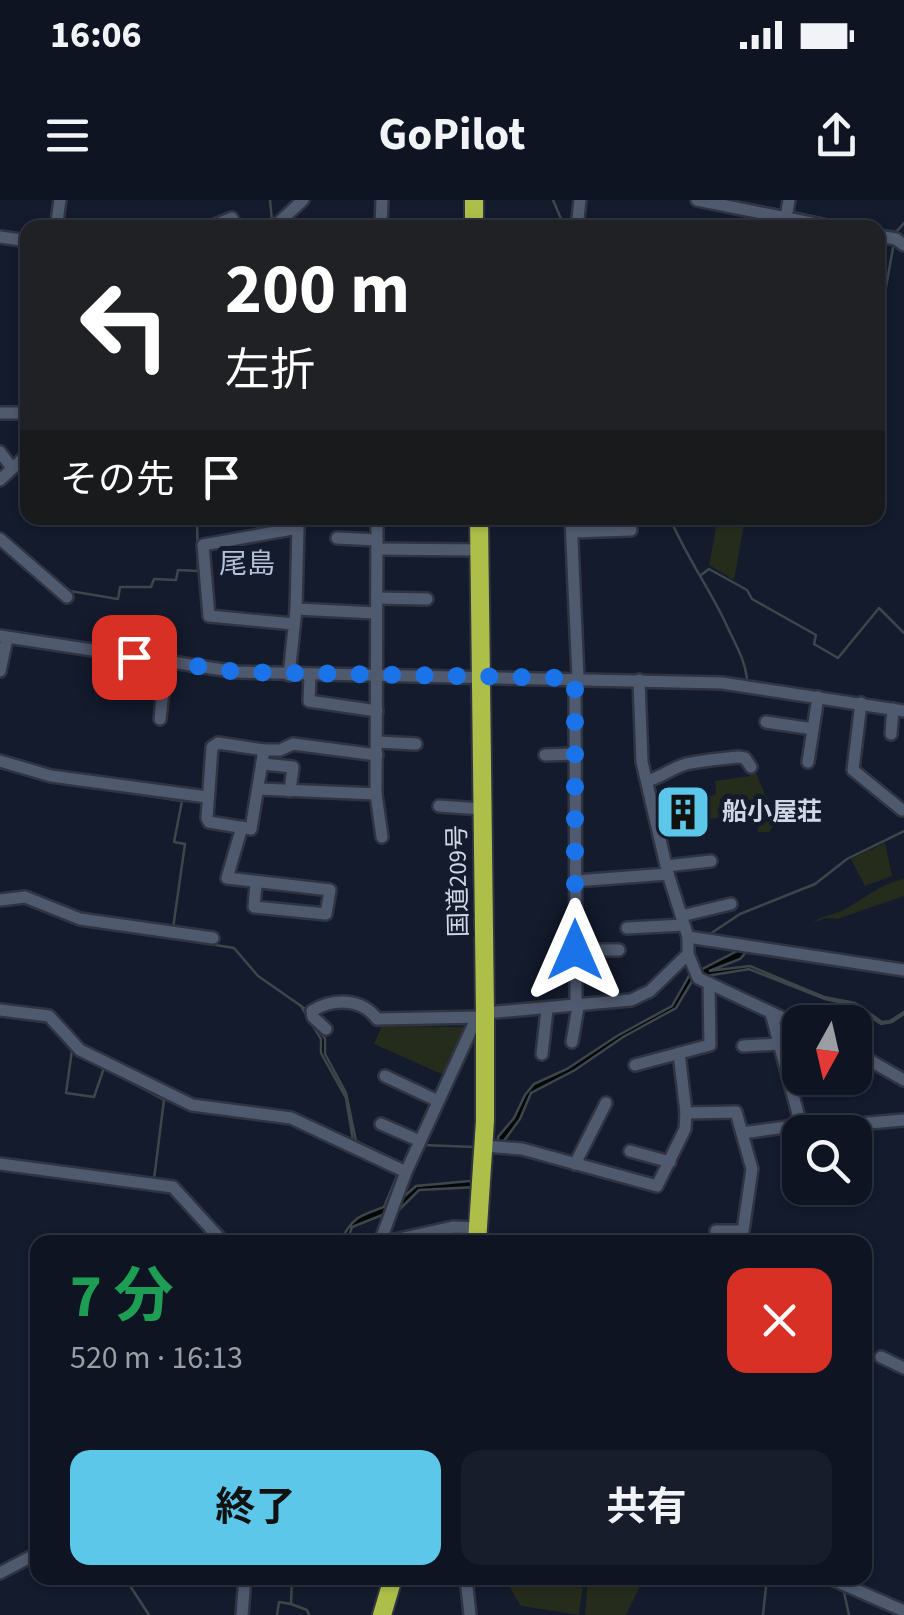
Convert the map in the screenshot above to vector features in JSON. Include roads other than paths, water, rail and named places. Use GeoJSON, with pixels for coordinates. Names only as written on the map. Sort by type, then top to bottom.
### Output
{"type":"FeatureCollection","features":[{"type":"Feature","properties":{"kind":"highway","name":"国道209号"},"geometry":{"type":"LineString","coordinates":[[478,1235],[484,1146],[479,525]]}},
{"type":"Feature","properties":{"kind":"highway"},"geometry":{"type":"LineString","coordinates":[[382,1615],[391,1585]]}},
{"type":"Feature","properties":{"kind":"street"},"geometry":{"type":"LineString","coordinates":[[281,220],[303,200]]}},
{"type":"Feature","properties":{"kind":"street"},"geometry":{"type":"LineString","coordinates":[[696,200],[796,220]]}},
{"type":"Feature","properties":{"kind":"street"},"geometry":{"type":"LineString","coordinates":[[786,218],[790,200]]}},
{"type":"Feature","properties":{"kind":"street"},"geometry":{"type":"LineString","coordinates":[[0,452],[12,468]]}},
{"type":"Feature","properties":{"kind":"street"},"geometry":{"type":"LineString","coordinates":[[0,480],[20,461]]}},
{"type":"Feature","properties":{"kind":"street"},"geometry":{"type":"LineString","coordinates":[[378,525],[376,794],[382,837]]}},
{"type":"Feature","properties":{"kind":"street"},"geometry":{"type":"LineString","coordinates":[[572,525],[577,678],[577,1007],[572,1042]]}},
{"type":"Feature","properties":{"kind":"street"},"geometry":{"type":"LineString","coordinates":[[289,675],[296,609],[298,528],[204,546],[209,616],[294,624]]}},
{"type":"Feature","properties":{"kind":"street"},"geometry":{"type":"LineString","coordinates":[[572,532],[631,530]]}},
{"type":"Feature","properties":{"kind":"street"},"geometry":{"type":"LineString","coordinates":[[337,538],[377,545],[480,550]]}},
{"type":"Feature","properties":{"kind":"street"},"geometry":{"type":"LineString","coordinates":[[0,539],[67,597]]}},
{"type":"Feature","properties":{"kind":"street"},"geometry":{"type":"LineString","coordinates":[[376,598],[427,599]]}},
{"type":"Feature","properties":{"kind":"street"},"geometry":{"type":"LineString","coordinates":[[296,609],[376,613]]}},
{"type":"Feature","properties":{"kind":"street"},"geometry":{"type":"LineString","coordinates":[[0,671],[4,637],[237,672],[722,683],[898,710],[891,734]]}},
{"type":"Feature","properties":{"kind":"street"},"geometry":{"type":"LineString","coordinates":[[160,719],[166,662]]}},
{"type":"Feature","properties":{"kind":"street"},"geometry":{"type":"LineString","coordinates":[[310,675],[309,701],[377,711]]}},
{"type":"Feature","properties":{"kind":"street"},"geometry":{"type":"LineString","coordinates":[[638,680],[642,762],[688,954],[698,978],[782,1017]]}},
{"type":"Feature","properties":{"kind":"street"},"geometry":{"type":"LineString","coordinates":[[808,762],[818,696]]}},
{"type":"Feature","properties":{"kind":"street"},"geometry":{"type":"LineString","coordinates":[[862,704],[852,770],[902,810]]}},
{"type":"Feature","properties":{"kind":"street"},"geometry":{"type":"LineString","coordinates":[[766,722],[813,729]]}},
{"type":"Feature","properties":{"kind":"street"},"geometry":{"type":"LineString","coordinates":[[264,750],[251,829],[209,822],[212,747],[218,744],[280,750],[294,744],[377,748],[416,744]]}},
{"type":"Feature","properties":{"kind":"street"},"geometry":{"type":"LineString","coordinates":[[545,755],[575,754]]}},
{"type":"Feature","properties":{"kind":"street"},"geometry":{"type":"LineString","coordinates":[[646,781],[667,776],[674,768],[686,764],[738,757],[745,758],[750,767]]}},
{"type":"Feature","properties":{"kind":"street"},"geometry":{"type":"LineString","coordinates":[[0,761],[50,776],[208,798]]}},
{"type":"Feature","properties":{"kind":"street"},"geometry":{"type":"LineString","coordinates":[[262,764],[294,767],[290,791]]}},
{"type":"Feature","properties":{"kind":"street"},"geometry":{"type":"LineString","coordinates":[[259,789],[376,794]]}},
{"type":"Feature","properties":{"kind":"street"},"geometry":{"type":"LineString","coordinates":[[439,806],[482,809]]}},
{"type":"Feature","properties":{"kind":"street"},"geometry":{"type":"LineString","coordinates":[[242,828],[227,878],[330,890],[326,914],[254,907],[256,884]]}},
{"type":"Feature","properties":{"kind":"street"},"geometry":{"type":"LineString","coordinates":[[575,880],[668,870],[710,861]]}},
{"type":"Feature","properties":{"kind":"street"},"geometry":{"type":"LineString","coordinates":[[0,900],[25,898],[80,919],[213,938]]}},
{"type":"Feature","properties":{"kind":"street"},"geometry":{"type":"LineString","coordinates":[[684,926],[731,904]]}},
{"type":"Feature","properties":{"kind":"street"},"geometry":{"type":"LineString","coordinates":[[628,928],[684,926],[904,970]]}},
{"type":"Feature","properties":{"kind":"street"},"geometry":{"type":"LineString","coordinates":[[575,950],[619,950]]}},
{"type":"Feature","properties":{"kind":"street"},"geometry":{"type":"LineString","coordinates":[[326,1029],[312,1011],[335,1002],[366,1007],[377,1020],[482,1016],[630,1000],[650,991],[688,954]]}},
{"type":"Feature","properties":{"kind":"street"},"geometry":{"type":"LineString","coordinates":[[635,1065],[710,1044],[709,984]]}},
{"type":"Feature","properties":{"kind":"street"},"geometry":{"type":"LineString","coordinates":[[0,1010],[49,1016],[80,1050],[192,1105],[291,1118],[406,1172]]}},
{"type":"Feature","properties":{"kind":"street"},"geometry":{"type":"LineString","coordinates":[[542,1054],[547,1010]]}},
{"type":"Feature","properties":{"kind":"street"},"geometry":{"type":"LineString","coordinates":[[742,1133],[801,1124],[771,1012]]}},
{"type":"Feature","properties":{"kind":"street"},"geometry":{"type":"LineString","coordinates":[[384,1235],[406,1172],[482,1016]]}},
{"type":"Feature","properties":{"kind":"street"},"geometry":{"type":"LineString","coordinates":[[743,1046],[780,1047]]}},
{"type":"Feature","properties":{"kind":"street"},"geometry":{"type":"LineString","coordinates":[[484,1146],[522,1148],[649,1187],[657,1186],[684,1129],[686,1113],[679,1053]]}},
{"type":"Feature","properties":{"kind":"street"},"geometry":{"type":"LineString","coordinates":[[872,1062],[904,1080]]}},
{"type":"Feature","properties":{"kind":"street"},"geometry":{"type":"LineString","coordinates":[[385,1076],[438,1102]]}},
{"type":"Feature","properties":{"kind":"street"},"geometry":{"type":"LineString","coordinates":[[574,1164],[606,1102]]}},
{"type":"Feature","properties":{"kind":"street"},"geometry":{"type":"LineString","coordinates":[[686,1113],[736,1112],[752,1170],[743,1231],[716,1231]]}},
{"type":"Feature","properties":{"kind":"street"},"geometry":{"type":"LineString","coordinates":[[872,1123],[904,1120]]}},
{"type":"Feature","properties":{"kind":"street"},"geometry":{"type":"LineString","coordinates":[[382,1124],[420,1142]]}},
{"type":"Feature","properties":{"kind":"street"},"geometry":{"type":"LineString","coordinates":[[630,1151],[670,1162]]}},
{"type":"Feature","properties":{"kind":"street"},"geometry":{"type":"LineString","coordinates":[[0,1164],[173,1188],[217,1235]]}},
{"type":"Feature","properties":{"kind":"street"},"geometry":{"type":"LineString","coordinates":[[415,1235],[452,1227],[478,1235]]}},
{"type":"Feature","properties":{"kind":"street"},"geometry":{"type":"LineString","coordinates":[[881,1357],[904,1368]]}},
{"type":"Feature","properties":{"kind":"street"},"geometry":{"type":"LineString","coordinates":[[0,1573],[30,1557]]}},
{"type":"Feature","properties":{"kind":"street"},"geometry":{"type":"LineString","coordinates":[[242,1615],[244,1585]]}},
{"type":"Feature","properties":{"kind":"street"},"geometry":{"type":"LineString","coordinates":[[467,1585],[470,1615]]}},
{"type":"Feature","properties":{"kind":"street"},"geometry":{"type":"LineString","coordinates":[[846,1585],[904,1611]]}},
{"type":"Feature","properties":{"kind":"waterway"},"geometry":{"type":"LineString","coordinates":[[270,200],[272,220]]}},
{"type":"Feature","properties":{"kind":"waterway"},"geometry":{"type":"LineString","coordinates":[[553,200],[562,220]]}},
{"type":"Feature","properties":{"kind":"waterway"},"geometry":{"type":"LineString","coordinates":[[728,200],[781,210]]}},
{"type":"Feature","properties":{"kind":"waterway"},"geometry":{"type":"LineString","coordinates":[[793,212],[830,220]]}},
{"type":"Feature","properties":{"kind":"waterway"},"geometry":{"type":"LineString","coordinates":[[885,230],[896,232],[904,223]]}},
{"type":"Feature","properties":{"kind":"waterway"},"geometry":{"type":"LineString","coordinates":[[885,293],[893,248]]}},
{"type":"Feature","properties":{"kind":"waterway"},"geometry":{"type":"LineString","coordinates":[[13,543],[70,591],[118,599],[120,587],[151,587],[154,579],[176,580],[178,570],[198,571],[197,525]]}},
{"type":"Feature","properties":{"kind":"waterway"},"geometry":{"type":"LineString","coordinates":[[673,525],[727,626],[747,678]]}},
{"type":"Feature","properties":{"kind":"waterway"},"geometry":{"type":"LineString","coordinates":[[701,575],[709,569],[747,590],[752,599],[816,635],[814,644],[838,658],[879,608],[904,633]]}},
{"type":"Feature","properties":{"kind":"waterway"},"geometry":{"type":"LineString","coordinates":[[0,768],[42,779]]}},
{"type":"Feature","properties":{"kind":"waterway"},"geometry":{"type":"LineString","coordinates":[[50,781],[182,801],[174,842],[185,844],[173,928]]}},
{"type":"Feature","properties":{"kind":"waterway"},"geometry":{"type":"LineString","coordinates":[[710,934],[740,914],[815,884],[847,859],[904,831]]}},
{"type":"Feature","properties":{"kind":"waterway"},"geometry":{"type":"LineString","coordinates":[[166,937],[234,948],[258,976],[304,1008]]}},
{"type":"Feature","properties":{"kind":"waterway"},"geometry":{"type":"LineString","coordinates":[[0,1016],[46,1022],[72,1050],[66,1093],[94,1097],[104,1068],[164,1100],[154,1179],[157,1180]]}},
{"type":"Feature","properties":{"kind":"waterway"},"geometry":{"type":"LineString","coordinates":[[423,1145],[475,1147]]}},
{"type":"Feature","properties":{"kind":"waterway"},"geometry":{"type":"LineString","coordinates":[[175,1183],[209,1217]]}},
{"type":"Feature","properties":{"kind":"waterway"},"geometry":{"type":"LineString","coordinates":[[218,1226],[226,1235]]}},
{"type":"Feature","properties":{"kind":"waterway"},"geometry":{"type":"LineString","coordinates":[[130,1585],[149,1615]]}},
{"type":"Feature","properties":{"kind":"waterway"},"geometry":{"type":"LineString","coordinates":[[277,1615],[279,1602],[291,1604],[292,1585]]}},
{"type":"Feature","properties":{"kind":"waterway"},"geometry":{"type":"LineString","coordinates":[[763,1615],[766,1585]]}},
{"type":"Feature","properties":{"kind":"waterway"},"geometry":{"type":"LineString","coordinates":[[844,1592],[849,1615]]}},
{"type":"Feature","properties":{"kind":"waterway"},"geometry":{"type":"LineString","coordinates":[[291,1604],[307,1610],[309,1615]]}},
{"type":"Feature","properties":{"kind":"place","name":"船小屋荘"},"geometry":{"type":"Point","coordinates":[683,812]}},
{"type":"Feature","properties":{"kind":"district","name":"尾島"},"geometry":{"type":"Point","coordinates":[247,564]}}]}
